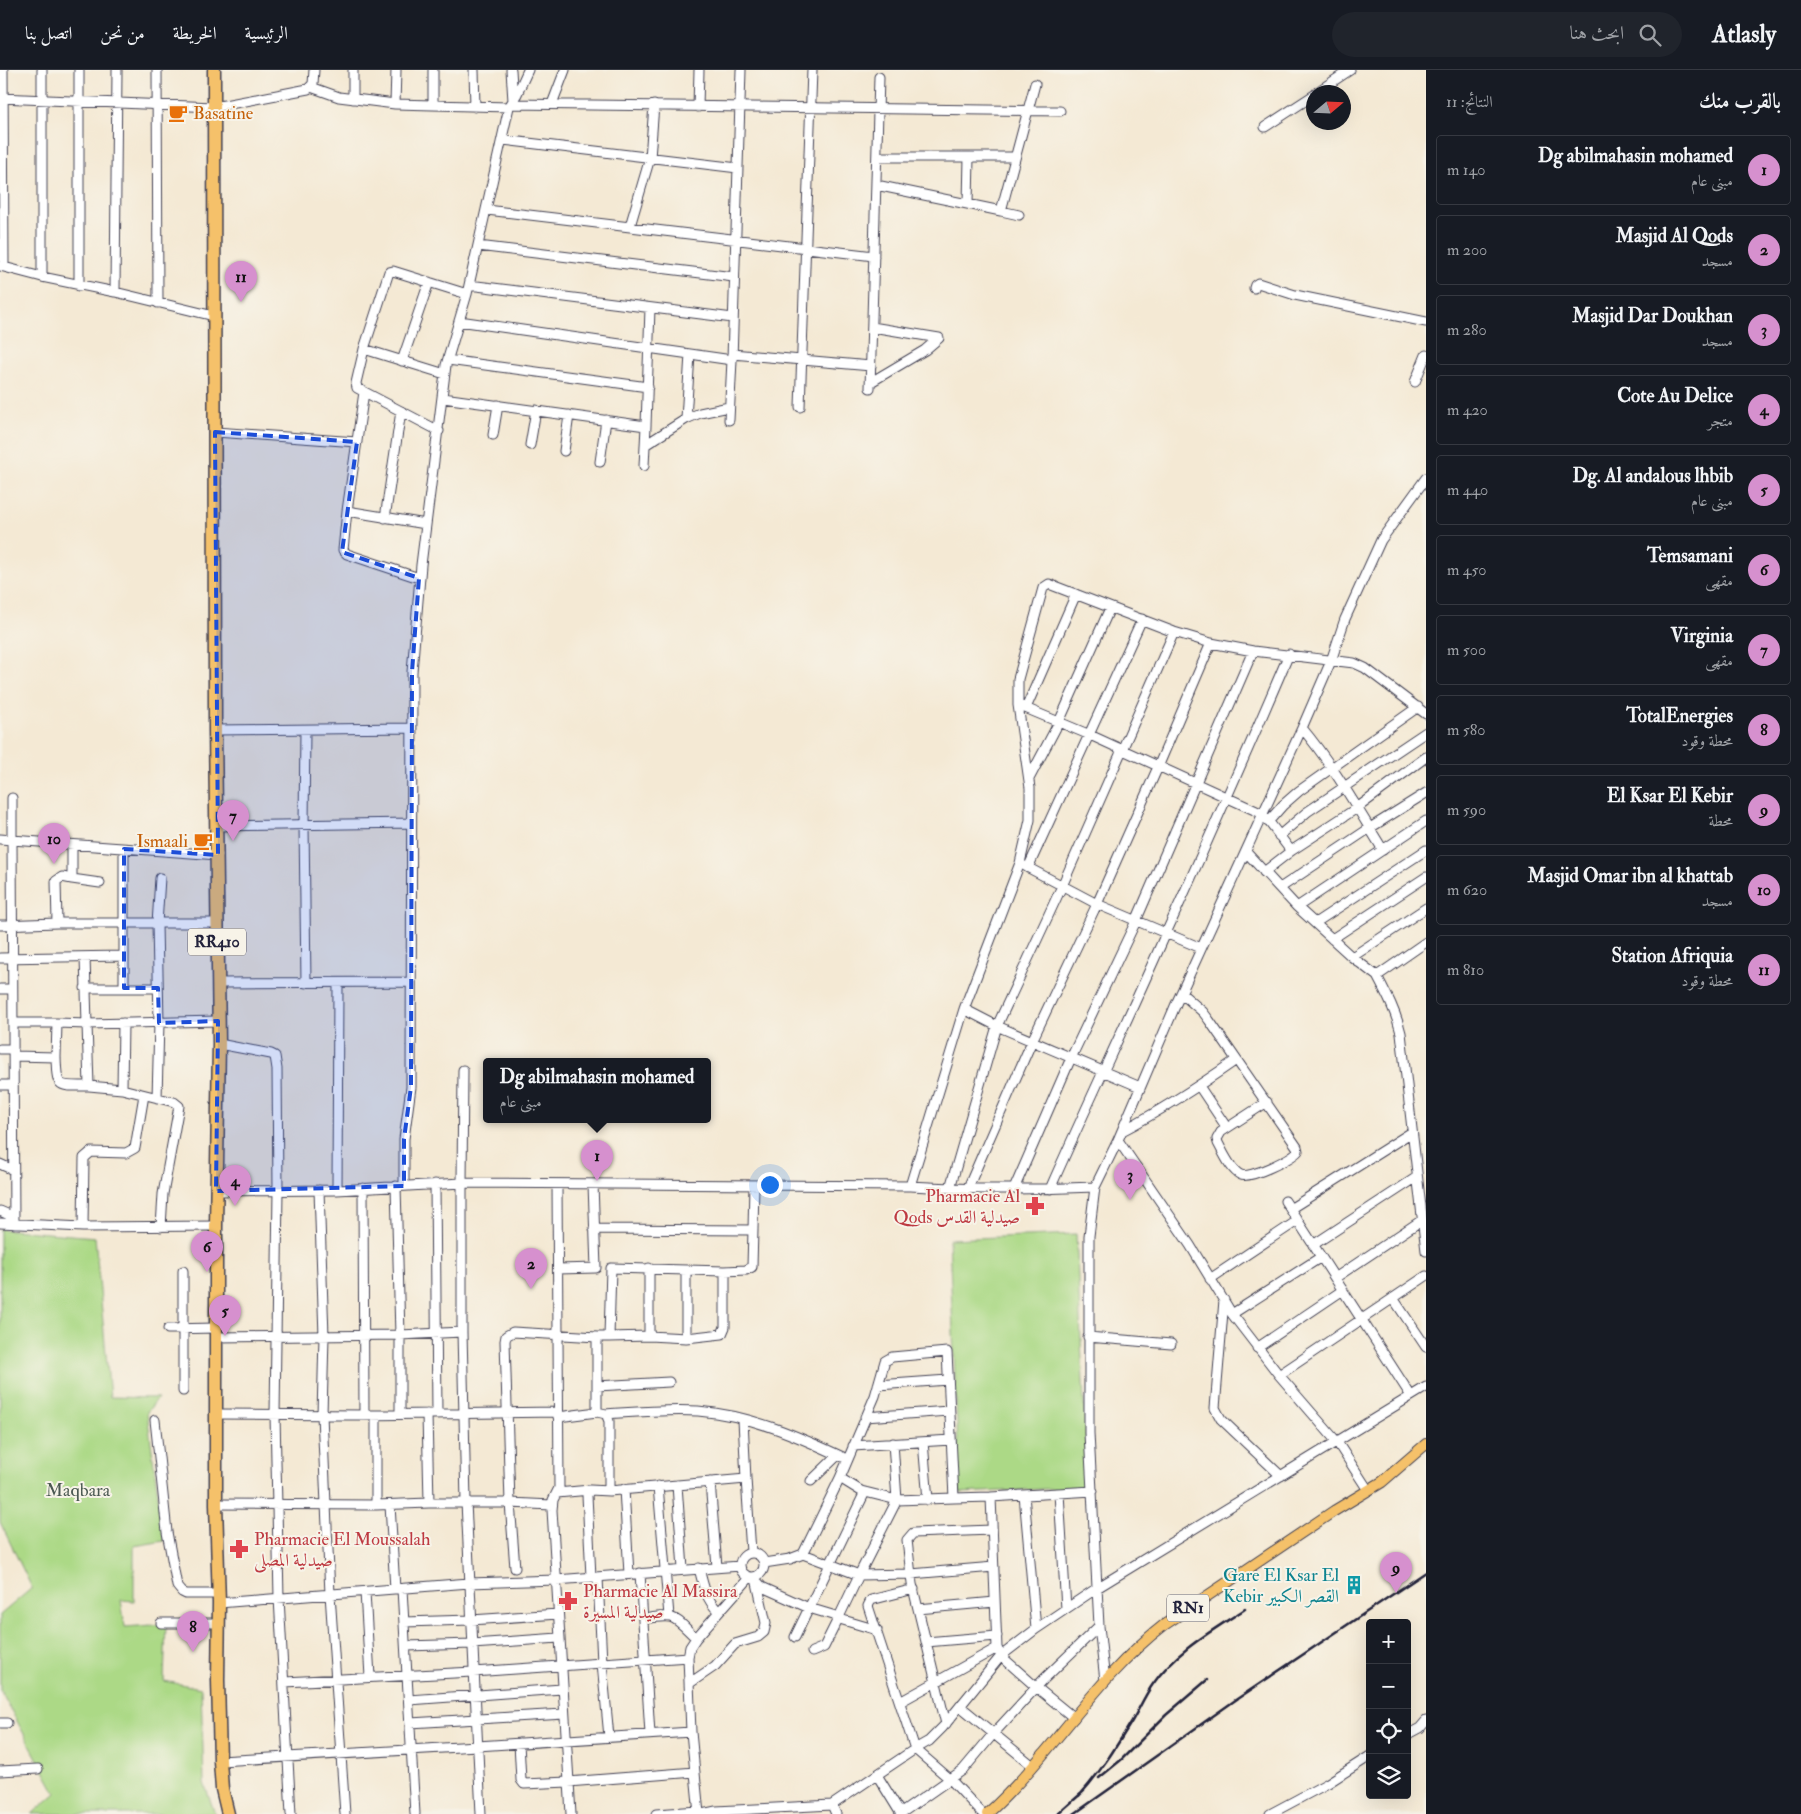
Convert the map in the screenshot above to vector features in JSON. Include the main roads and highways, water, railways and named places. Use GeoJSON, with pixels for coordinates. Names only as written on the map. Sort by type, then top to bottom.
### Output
{"type":"FeatureCollection","features":[{"type":"Feature","properties":{"kind":"highway","name":"RR410"},"geometry":{"type":"LineString","coordinates":[[214,70],[215,730],[219,983],[215,1333],[217,1414],[216,1504],[219,1599],[220,1761],[222,1789],[228,1814]]}},
{"type":"Feature","properties":{"kind":"main road","name":"RN1"},"geometry":{"type":"LineString","coordinates":[[987,1814],[1021,1782],[1105,1681],[1133,1651],[1164,1624],[1396,1472],[1426,1444]]}},
{"type":"Feature","properties":{"kind":"railway"},"geometry":{"type":"LineString","coordinates":[[1074,1814],[1237,1699],[1426,1572]]}},
{"type":"Feature","properties":{"kind":"railway"},"geometry":{"type":"LineString","coordinates":[[1079,1796],[1107,1760],[1150,1688],[1162,1672],[1195,1642],[1245,1609]]}},
{"type":"Feature","properties":{"kind":"railway"},"geometry":{"type":"LineString","coordinates":[[1099,1778],[1121,1760],[1166,1715],[1207,1680]]}},
{"type":"Feature","properties":{"kind":"railway"},"geometry":{"type":"LineString","coordinates":[[1058,1814],[1084,1791]]}},
{"type":"Feature","properties":{"kind":"place","name":"Basatine"},"geometry":{"type":"Point","coordinates":[178,113]}},
{"type":"Feature","properties":{"kind":"place","name":"Station Afriquia"},"geometry":{"type":"Point","coordinates":[241,302]}},
{"type":"Feature","properties":{"kind":"place","name":"Ismaali"},"geometry":{"type":"Point","coordinates":[203,841]}},
{"type":"Feature","properties":{"kind":"place","name":"Virginia"},"geometry":{"type":"Point","coordinates":[233,841]}},
{"type":"Feature","properties":{"kind":"place","name":"Masjid Omar ibn al khattab"},"geometry":{"type":"Point","coordinates":[54,864]}},
{"type":"Feature","properties":{"kind":"place","name":"Dg abilmahasin mohamed"},"geometry":{"type":"Point","coordinates":[597,1181]}},
{"type":"Feature","properties":{"kind":"place","name":"Masjid Dar Doukhan"},"geometry":{"type":"Point","coordinates":[1130,1200]}},
{"type":"Feature","properties":{"kind":"place","name":"Cote Au Delice"},"geometry":{"type":"Point","coordinates":[235,1206]}},
{"type":"Feature","properties":{"kind":"place","name":"Pharmacie Al Qods صيدلية القدس"},"geometry":{"type":"Point","coordinates":[1035,1206]}},
{"type":"Feature","properties":{"kind":"place","name":"Temsamani"},"geometry":{"type":"Point","coordinates":[207,1272]}},
{"type":"Feature","properties":{"kind":"place","name":"Masjid Al Qods"},"geometry":{"type":"Point","coordinates":[531,1289]}},
{"type":"Feature","properties":{"kind":"place","name":"Dg. Al andalous lhbib"},"geometry":{"type":"Point","coordinates":[225,1336]}},
{"type":"Feature","properties":{"kind":"place","name":"Pharmacie El Moussalah صيدلية المصلى"},"geometry":{"type":"Point","coordinates":[239,1549]}},
{"type":"Feature","properties":{"kind":"place","name":"Gare El Ksar El Kebir القصر الكبير"},"geometry":{"type":"Point","coordinates":[1354,1585]}},
{"type":"Feature","properties":{"kind":"place","name":"El Ksar El Kebir"},"geometry":{"type":"Point","coordinates":[1396,1593]}},
{"type":"Feature","properties":{"kind":"place","name":"Pharmacie Al Massira صيدلية المسيرة"},"geometry":{"type":"Point","coordinates":[568,1601]}},
{"type":"Feature","properties":{"kind":"place","name":"TotalEnergies"},"geometry":{"type":"Point","coordinates":[193,1652]}},
{"type":"Feature","properties":{"kind":"park label","name":"Maqbara"},"geometry":{"type":"Point","coordinates":[78,1490]}}]}
